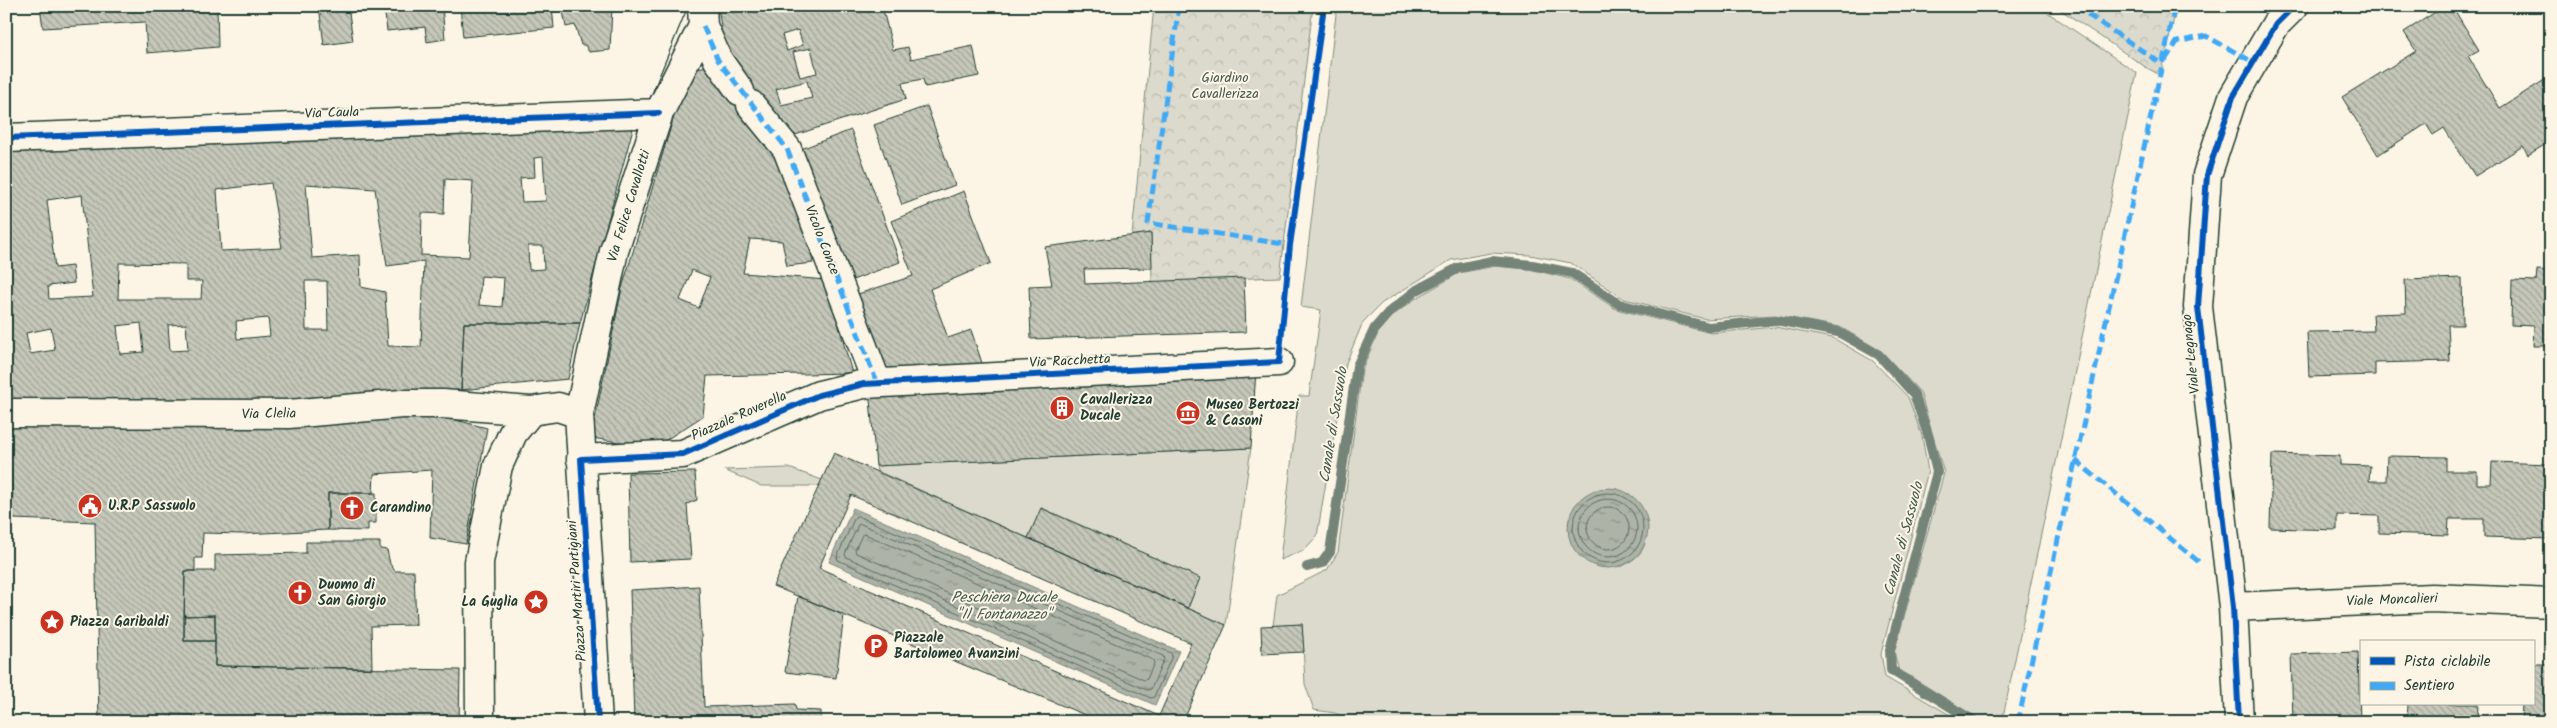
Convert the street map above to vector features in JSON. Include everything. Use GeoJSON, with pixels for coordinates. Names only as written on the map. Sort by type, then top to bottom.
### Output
{"type":"FeatureCollection","features":[{"type":"Feature","properties":{"kind":"street","name":"Viale Legnago"},"geometry":{"type":"LineString","coordinates":[[2239,722],[2233,607],[2198,307],[2207,175],[2233,97],[2276,24],[2294,6]]}},
{"type":"Feature","properties":{"kind":"street","name":"Vicolo Conce"},"geometry":{"type":"LineString","coordinates":[[702,16],[718,60],[787,149],[870,384]]}},
{"type":"Feature","properties":{"kind":"street","name":"Via Felice Cavallotti"},"geometry":{"type":"LineString","coordinates":[[579,414],[614,251],[659,113],[702,16]]}},
{"type":"Feature","properties":{"kind":"street","name":"Via Caula"},"geometry":{"type":"LineString","coordinates":[[6,138],[659,113]]}},
{"type":"Feature","properties":{"kind":"street","name":"Via Racchetta"},"geometry":{"type":"LineString","coordinates":[[870,384],[1278,362]]}},
{"type":"Feature","properties":{"kind":"street","name":"Piazzale Roverella"},"geometry":{"type":"LineString","coordinates":[[581,459],[624,464],[683,454],[819,395],[870,384]]}},
{"type":"Feature","properties":{"kind":"street","name":"Via Clelia"},"geometry":{"type":"LineString","coordinates":[[6,413],[289,414],[402,404],[443,404],[531,411]]}},
{"type":"Feature","properties":{"kind":"street"},"geometry":{"type":"LineString","coordinates":[[480,722],[479,562],[498,466],[512,433],[531,411],[558,407],[579,414]]}},
{"type":"Feature","properties":{"kind":"street","name":"Piazza Martiri Partigiani"},"geometry":{"type":"LineString","coordinates":[[579,414],[598,722]]}},
{"type":"Feature","properties":{"kind":"street","name":"Viale Moncalieri"},"geometry":{"type":"LineString","coordinates":[[2233,607],[2432,598],[2551,603]]}},
{"type":"Feature","properties":{"kind":"green space","name":"Giardino Cavallerizza"},"geometry":{"type":"Polygon","coordinates":[[[1154,6],[1313,6],[1280,277],[1152,282],[1151,233],[1132,236],[1154,6]]]}},
{"type":"Feature","properties":{"kind":"green space"},"geometry":{"type":"Polygon","coordinates":[[[1337,6],[2038,6],[2137,73],[2002,722],[1985,722],[1899,671],[1894,653],[1944,473],[1920,392],[1881,351],[1840,327],[1775,315],[1706,319],[1624,299],[1571,263],[1530,255],[1491,253],[1451,260],[1382,303],[1363,322],[1346,363],[1317,536],[1304,550],[1280,560],[1299,396],[1309,396],[1321,310],[1301,307],[1337,6]]]}},
{"type":"Feature","properties":{"kind":"green space"},"geometry":{"type":"Polygon","coordinates":[[[2055,6],[2177,6],[2160,75],[2147,68],[2055,6]]]}},
{"type":"Feature","properties":{"kind":"green space"},"geometry":{"type":"Polygon","coordinates":[[[1495,266],[1530,269],[1570,279],[1616,309],[1711,333],[1775,327],[1833,338],[1873,361],[1908,397],[1922,436],[1928,471],[1881,654],[1885,677],[1962,722],[1353,722],[1335,713],[1314,710],[1305,684],[1302,624],[1273,626],[1277,595],[1327,570],[1338,552],[1362,369],[1379,331],[1391,317],[1415,299],[1459,273],[1495,266]],[[1616,489],[1584,496],[1575,506],[1568,524],[1621,567],[1639,555],[1644,545],[1645,531],[1636,501],[1629,495],[1616,489]]]}},
{"type":"Feature","properties":{"kind":"green space"},"geometry":{"type":"Polygon","coordinates":[[[1251,448],[1226,625],[1188,608],[1199,578],[1042,508],[1028,538],[877,471],[876,466],[1251,448]]]}},
{"type":"Feature","properties":{"kind":"green space"},"geometry":{"type":"Polygon","coordinates":[[[789,468],[822,480],[819,486],[761,486],[724,470],[789,468]]]}},
{"type":"Feature","properties":{"kind":"water"},"geometry":{"type":"Polygon","coordinates":[[[1608,488],[1623,491],[1636,500],[1645,513],[1648,528],[1645,543],[1636,556],[1623,565],[1608,568],[1593,565],[1580,556],[1571,543],[1568,528],[1571,513],[1580,500],[1593,491],[1608,488]]]}},
{"type":"Feature","properties":{"kind":"water","name":"Peschiera Ducale \"Il Fontanazzo\""},"geometry":{"type":"Polygon","coordinates":[[[853,508],[1179,651],[1155,705],[829,562],[853,508]]]}},
{"type":"Feature","properties":{"kind":"building"},"geometry":{"type":"Polygon","coordinates":[[[6,6],[40,6],[43,28],[145,22],[147,53],[218,47],[217,6],[319,6],[324,45],[353,41],[349,13],[357,11],[357,6],[384,6],[387,31],[425,27],[427,42],[445,39],[442,6],[460,6],[463,37],[554,28],[552,6],[562,6],[566,27],[575,25],[581,45],[585,45],[589,52],[610,50],[612,6],[688,6],[647,106],[6,131],[6,6]]]}},
{"type":"Feature","properties":{"kind":"building"},"geometry":{"type":"Polygon","coordinates":[[[6,6],[688,6],[647,106],[6,131],[6,6]]]}},
{"type":"Feature","properties":{"kind":"building"},"geometry":{"type":"Polygon","coordinates":[[[718,6],[882,6],[893,50],[908,47],[911,59],[973,46],[979,76],[925,87],[923,79],[902,83],[906,99],[786,138],[780,151],[805,223],[813,263],[787,266],[782,241],[750,239],[743,273],[826,280],[852,373],[707,376],[703,416],[655,447],[591,438],[622,288],[688,70],[726,62],[718,6]],[[798,30],[782,35],[787,51],[803,45],[798,30]],[[811,48],[793,52],[800,77],[817,73],[811,48]],[[807,81],[776,89],[781,105],[812,98],[807,81]],[[692,270],[680,300],[699,308],[710,277],[692,270]]]}},
{"type":"Feature","properties":{"kind":"building"},"geometry":{"type":"Polygon","coordinates":[[[2445,6],[2452,6],[2479,50],[2468,56],[2500,108],[2551,76],[2551,141],[2528,155],[2523,146],[2475,176],[2444,128],[2433,135],[2426,124],[2378,155],[2342,97],[2416,51],[2404,32],[2445,6]]]}},
{"type":"Feature","properties":{"kind":"building"},"geometry":{"type":"Polygon","coordinates":[[[927,106],[955,185],[902,205],[874,125],[927,106]]]}},
{"type":"Feature","properties":{"kind":"building"},"geometry":{"type":"Polygon","coordinates":[[[635,121],[580,323],[464,323],[461,390],[307,401],[6,408],[6,144],[635,121]],[[543,157],[534,158],[535,177],[520,178],[522,202],[546,201],[543,157]],[[445,179],[444,214],[422,213],[421,255],[469,257],[473,181],[445,179]],[[271,183],[217,190],[221,251],[282,248],[271,183]],[[306,184],[312,258],[360,255],[361,287],[385,292],[388,346],[421,347],[424,261],[387,266],[375,189],[306,184]],[[82,195],[47,200],[55,268],[72,266],[74,283],[48,286],[49,299],[93,297],[82,195]],[[528,246],[529,270],[544,269],[543,246],[528,246]],[[119,263],[118,299],[201,299],[202,281],[186,281],[186,264],[119,263]],[[481,276],[479,305],[502,307],[504,278],[481,276]],[[305,281],[306,330],[328,330],[327,281],[305,281]],[[268,318],[236,321],[237,339],[270,336],[268,318]],[[141,323],[117,326],[120,354],[144,352],[141,323]],[[186,324],[168,325],[170,351],[188,350],[186,324]],[[51,328],[26,333],[30,354],[55,350],[51,328]]]}},
{"type":"Feature","properties":{"kind":"building"},"geometry":{"type":"Polygon","coordinates":[[[851,130],[900,262],[850,281],[801,149],[851,130]]]}},
{"type":"Feature","properties":{"kind":"building"},"geometry":{"type":"Polygon","coordinates":[[[964,191],[991,263],[930,289],[948,338],[971,330],[984,369],[889,375],[858,294],[913,276],[891,221],[964,191]]]}},
{"type":"Feature","properties":{"kind":"building"},"geometry":{"type":"Polygon","coordinates":[[[1151,233],[1152,268],[1084,269],[1085,284],[1244,278],[1246,332],[1031,339],[1029,286],[1052,285],[1045,247],[1151,233]]]}},
{"type":"Feature","properties":{"kind":"building"},"geometry":{"type":"Polygon","coordinates":[[[2537,270],[2551,271],[2551,346],[2533,346],[2534,326],[2511,325],[2512,280],[2536,281],[2537,270]]]}},
{"type":"Feature","properties":{"kind":"building"},"geometry":{"type":"Polygon","coordinates":[[[2462,278],[2463,325],[2448,325],[2450,361],[2375,363],[2375,375],[2309,377],[2307,332],[2374,331],[2373,314],[2406,313],[2405,280],[2462,278]]]}},
{"type":"Feature","properties":{"kind":"building"},"geometry":{"type":"Polygon","coordinates":[[[464,323],[580,323],[568,379],[461,390],[464,323]]]}},
{"type":"Feature","properties":{"kind":"building","name":"Cavallerizza Ducale"},"geometry":{"type":"Polygon","coordinates":[[[1256,370],[1251,448],[876,466],[869,389],[1256,370]]]}},
{"type":"Feature","properties":{"kind":"building"},"geometry":{"type":"Polygon","coordinates":[[[440,416],[487,428],[466,544],[430,538],[432,470],[374,474],[373,493],[328,493],[328,530],[242,534],[203,533],[202,558],[195,558],[195,571],[185,571],[184,641],[215,641],[215,666],[460,670],[459,722],[194,722],[194,715],[172,714],[172,722],[99,722],[95,522],[13,519],[9,425],[297,428],[371,418],[440,416]]]}},
{"type":"Feature","properties":{"kind":"building","name":"Peschiera Ducale \"Il Fontanazzo\""},"geometry":{"type":"Polygon","coordinates":[[[834,453],[1226,625],[1183,722],[1102,722],[773,586],[834,453]],[[851,495],[819,568],[1159,716],[1191,643],[851,495]]]}},
{"type":"Feature","properties":{"kind":"building"},"geometry":{"type":"Polygon","coordinates":[[[2272,454],[2340,456],[2340,465],[2370,466],[2369,481],[2386,481],[2387,456],[2446,457],[2446,471],[2477,471],[2477,484],[2491,484],[2492,462],[2551,464],[2551,539],[2484,537],[2484,519],[2449,519],[2448,535],[2379,533],[2379,516],[2337,515],[2337,530],[2270,528],[2272,454]]]}},
{"type":"Feature","properties":{"kind":"building"},"geometry":{"type":"Polygon","coordinates":[[[695,472],[697,500],[687,504],[691,559],[630,562],[628,473],[695,472]]]}},
{"type":"Feature","properties":{"kind":"building"},"geometry":{"type":"Polygon","coordinates":[[[6,490],[12,490],[13,519],[6,519],[6,490]]]}},
{"type":"Feature","properties":{"kind":"building","name":"Carandino"},"geometry":{"type":"Polygon","coordinates":[[[328,493],[376,493],[376,523],[368,523],[368,531],[328,530],[328,493]]]}},
{"type":"Feature","properties":{"kind":"building"},"geometry":{"type":"Polygon","coordinates":[[[1041,508],[1200,578],[1188,608],[1028,538],[1041,508]]]}},
{"type":"Feature","properties":{"kind":"building","name":"Duomo di San Giorgio"},"geometry":{"type":"Polygon","coordinates":[[[306,542],[380,542],[380,549],[387,550],[390,564],[395,571],[414,571],[416,625],[371,626],[372,668],[215,666],[215,615],[184,616],[185,571],[215,571],[215,555],[306,553],[306,542]]]}},
{"type":"Feature","properties":{"kind":"building"},"geometry":{"type":"Polygon","coordinates":[[[699,586],[704,707],[795,704],[796,710],[821,711],[821,722],[634,722],[630,590],[699,586]]]}},
{"type":"Feature","properties":{"kind":"building"},"geometry":{"type":"Polygon","coordinates":[[[798,596],[844,615],[836,678],[785,672],[798,596]]]}},
{"type":"Feature","properties":{"kind":"building"},"geometry":{"type":"Polygon","coordinates":[[[215,615],[215,641],[184,641],[184,616],[215,615]]]}},
{"type":"Feature","properties":{"kind":"building"},"geometry":{"type":"Polygon","coordinates":[[[1302,624],[1304,652],[1262,654],[1261,626],[1302,624]]]}},
{"type":"Feature","properties":{"kind":"building"},"geometry":{"type":"Polygon","coordinates":[[[2358,652],[2360,722],[2293,722],[2291,654],[2358,652]]]}},
{"type":"Feature","properties":{"kind":"building"},"geometry":{"type":"Polygon","coordinates":[[[2534,664],[2551,664],[2551,722],[2521,722],[2522,706],[2534,706],[2534,664]]]}},
{"type":"Feature","properties":{"kind":"building"},"geometry":{"type":"Polygon","coordinates":[[[2407,706],[2478,706],[2477,722],[2406,722],[2407,706]]]}},
{"type":"Feature","properties":{"kind":"waterway","name":"Canale di Sassuolo"},"geometry":{"type":"LineString","coordinates":[[1307,567],[1322,563],[1330,552],[1357,366],[1375,328],[1388,313],[1417,290],[1458,268],[1492,261],[1532,265],[1572,273],[1619,304],[1709,327],[1776,320],[1838,332],[1879,355],[1914,394],[1928,435],[1937,472],[1890,650],[1891,670],[1975,722]]}},
{"type":"Feature","properties":{"kind":"marked path"},"geometry":{"type":"LineString","coordinates":[[1179,6],[1148,223],[1290,245]]}},
{"type":"Feature","properties":{"kind":"marked path"},"geometry":{"type":"LineString","coordinates":[[2075,6],[2162,64]]}},
{"type":"Feature","properties":{"kind":"marked path"},"geometry":{"type":"LineString","coordinates":[[2018,722],[2175,6]]}},
{"type":"Feature","properties":{"kind":"marked path"},"geometry":{"type":"LineString","coordinates":[[703,26],[718,60],[787,149],[877,383]]}},
{"type":"Feature","properties":{"kind":"marked path"},"geometry":{"type":"LineString","coordinates":[[2165,60],[2177,42],[2206,36],[2253,62]]}},
{"type":"Feature","properties":{"kind":"marked path"},"geometry":{"type":"LineString","coordinates":[[2075,460],[2199,562]]}},
{"type":"Feature","properties":{"kind":"cycle path"},"geometry":{"type":"LineString","coordinates":[[598,722],[581,459],[683,454],[819,395],[864,384],[1279,362],[1290,245],[1324,6]]}},
{"type":"Feature","properties":{"kind":"cycle path"},"geometry":{"type":"LineString","coordinates":[[2239,722],[2233,607],[2198,307],[2207,175],[2233,97],[2276,24],[2294,6]]}},
{"type":"Feature","properties":{"kind":"cycle path"},"geometry":{"type":"LineString","coordinates":[[6,138],[659,113]]}},
{"type":"Feature","properties":{"kind":"place","name":"Cavallerizza Ducale"},"geometry":{"type":"Point","coordinates":[1062,408]}},
{"type":"Feature","properties":{"kind":"place","name":"Museo Bertozzi & Casoni"},"geometry":{"type":"Point","coordinates":[1188,413]}},
{"type":"Feature","properties":{"kind":"place","name":"U.R.P Sassuolo"},"geometry":{"type":"Point","coordinates":[90,506]}},
{"type":"Feature","properties":{"kind":"place","name":"Carandino"},"geometry":{"type":"Point","coordinates":[352,508]}},
{"type":"Feature","properties":{"kind":"place","name":"Duomo di San Giorgio"},"geometry":{"type":"Point","coordinates":[300,593]}},
{"type":"Feature","properties":{"kind":"place","name":"La Guglia"},"geometry":{"type":"Point","coordinates":[536,602]}},
{"type":"Feature","properties":{"kind":"place","name":"Piazza Garibaldi"},"geometry":{"type":"Point","coordinates":[52,622]}},
{"type":"Feature","properties":{"kind":"place","name":"Piazzale Bartolomeo Avanzini"},"geometry":{"type":"Point","coordinates":[876,646]}}]}
